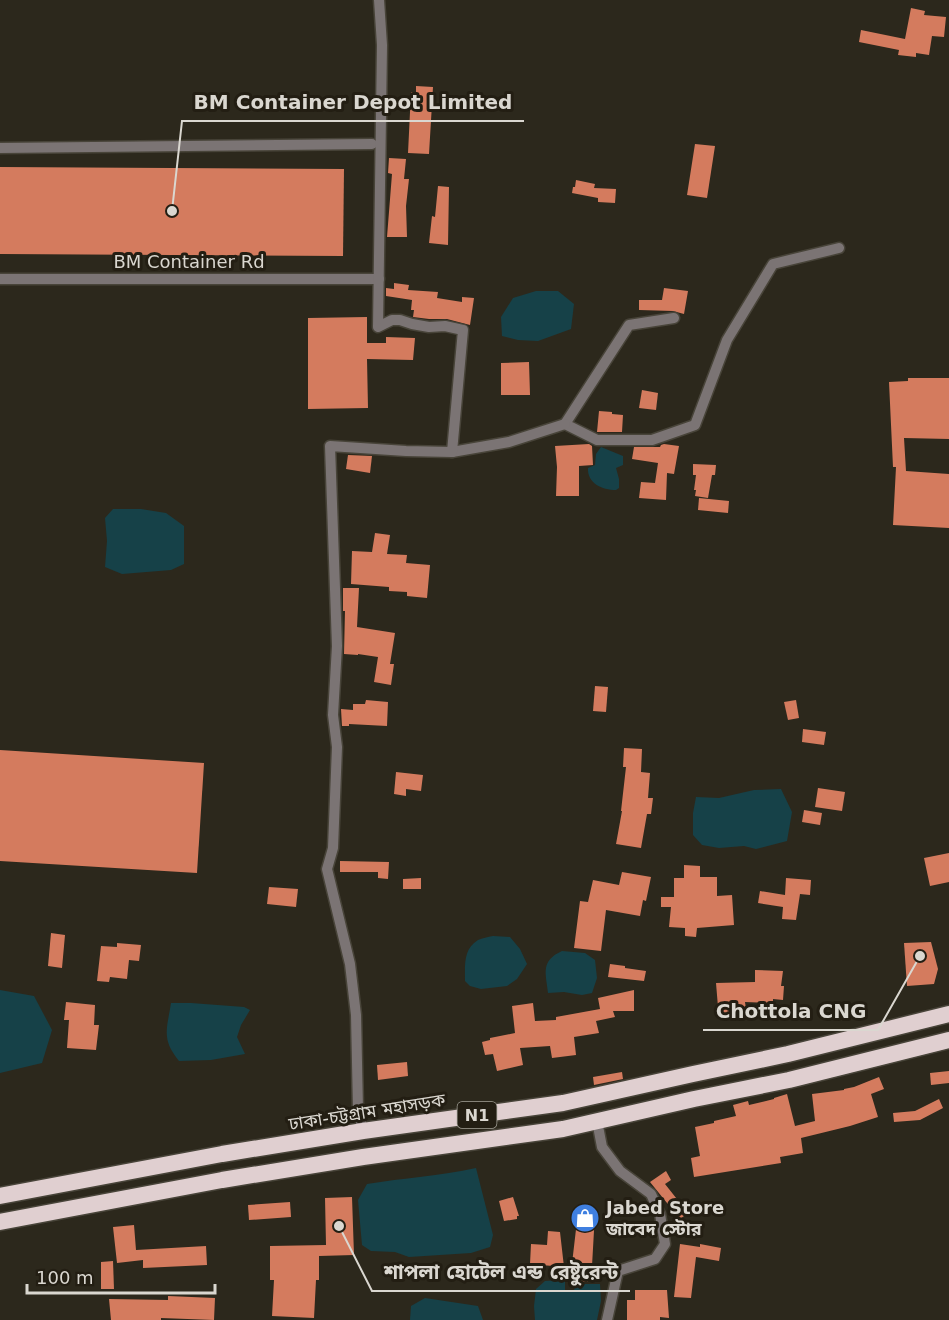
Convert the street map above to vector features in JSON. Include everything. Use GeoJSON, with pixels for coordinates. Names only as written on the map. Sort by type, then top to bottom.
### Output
{"type":"FeatureCollection","features":[{"type":"Feature","properties":{"kind":"highway","name":"ঢাকা-চট্টগ্রাম মহাসড়ক"},"geometry":{"type":"LineString","coordinates":[[0,1196],[222,1154],[363,1131],[562,1103],[788,1054],[949,1014]]}},
{"type":"Feature","properties":{"kind":"highway","name":"N1"},"geometry":{"type":"LineString","coordinates":[[0,1222],[222,1180],[363,1157],[563,1129],[789,1080],[949,1040]]}},
{"type":"Feature","properties":{"kind":"street"},"geometry":{"type":"LineString","coordinates":[[379,0],[382,45],[378,327],[400,320],[429,327],[445,326],[463,330],[452,452]]}},
{"type":"Feature","properties":{"kind":"street"},"geometry":{"type":"LineString","coordinates":[[0,148],[372,144]]}},
{"type":"Feature","properties":{"kind":"street"},"geometry":{"type":"LineString","coordinates":[[565,424],[597,440],[652,440],[695,425],[727,340],[773,264],[839,248]]}},
{"type":"Feature","properties":{"kind":"street","name":"BM Container Rd"},"geometry":{"type":"LineString","coordinates":[[0,279],[379,279]]}},
{"type":"Feature","properties":{"kind":"street"},"geometry":{"type":"LineString","coordinates":[[363,1131],[358,1108],[356,1015],[350,964],[327,869],[333,848],[337,747],[333,715],[337,646],[330,446],[452,452],[509,442],[565,424],[629,325],[674,318]]}},
{"type":"Feature","properties":{"kind":"street"},"geometry":{"type":"LineString","coordinates":[[597,1121],[602,1147],[620,1171],[651,1194],[660,1214],[665,1244],[655,1258],[618,1271],[607,1320]]}},
{"type":"Feature","properties":{"kind":"water"},"geometry":{"type":"Polygon","coordinates":[[[536,291],[558,291],[574,304],[571,329],[538,341],[502,336],[501,317],[513,298],[536,291]]]}},
{"type":"Feature","properties":{"kind":"water"},"geometry":{"type":"Polygon","coordinates":[[[601,447],[623,456],[623,465],[616,468],[619,488],[616,490],[596,485],[588,473],[588,468],[595,465],[596,454],[601,447]]]}},
{"type":"Feature","properties":{"kind":"water"},"geometry":{"type":"Polygon","coordinates":[[[113,509],[141,509],[166,513],[184,526],[184,564],[171,570],[122,574],[105,567],[107,541],[105,518],[113,509]]]}},
{"type":"Feature","properties":{"kind":"water"},"geometry":{"type":"Polygon","coordinates":[[[781,789],[792,812],[787,841],[756,849],[744,846],[719,848],[702,845],[693,835],[696,797],[719,798],[754,790],[781,789]]]}},
{"type":"Feature","properties":{"kind":"water"},"geometry":{"type":"Polygon","coordinates":[[[493,936],[510,937],[520,949],[527,964],[517,979],[507,986],[481,989],[470,986],[465,981],[467,953],[478,940],[493,936]]]}},
{"type":"Feature","properties":{"kind":"water"},"geometry":{"type":"Polygon","coordinates":[[[562,951],[585,953],[595,960],[597,978],[592,993],[582,995],[564,992],[548,993],[547,963],[562,951]]]}},
{"type":"Feature","properties":{"kind":"water"},"geometry":{"type":"Polygon","coordinates":[[[0,990],[34,996],[52,1030],[42,1063],[0,1073],[0,990]]]}},
{"type":"Feature","properties":{"kind":"water"},"geometry":{"type":"Polygon","coordinates":[[[171,1003],[244,1007],[250,1010],[237,1037],[245,1054],[211,1060],[179,1061],[173,1053],[167,1034],[171,1003]]]}},
{"type":"Feature","properties":{"kind":"water"},"geometry":{"type":"Polygon","coordinates":[[[476,1168],[493,1235],[490,1247],[471,1253],[409,1257],[395,1252],[371,1251],[362,1245],[358,1200],[367,1184],[476,1168]]]}},
{"type":"Feature","properties":{"kind":"water"},"geometry":{"type":"Polygon","coordinates":[[[545,1281],[565,1281],[565,1290],[574,1291],[575,1284],[600,1284],[601,1301],[597,1320],[535,1320],[536,1289],[545,1281]]]}},
{"type":"Feature","properties":{"kind":"water"},"geometry":{"type":"Polygon","coordinates":[[[425,1298],[478,1306],[483,1320],[410,1320],[411,1306],[425,1298]]]}},
{"type":"Feature","properties":{"kind":"building"},"geometry":{"type":"Polygon","coordinates":[[[911,8],[925,11],[924,15],[946,17],[944,37],[932,36],[929,55],[916,53],[916,57],[898,55],[899,50],[859,42],[861,30],[905,39],[911,8]]]}},
{"type":"Feature","properties":{"kind":"building"},"geometry":{"type":"Polygon","coordinates":[[[416,86],[433,87],[429,154],[408,153],[411,92],[416,92],[416,86]]]}},
{"type":"Feature","properties":{"kind":"building"},"geometry":{"type":"Polygon","coordinates":[[[695,144],[715,146],[707,198],[687,195],[695,144]]]}},
{"type":"Feature","properties":{"kind":"building"},"geometry":{"type":"Polygon","coordinates":[[[389,158],[406,159],[404,179],[409,179],[406,206],[407,237],[387,237],[392,174],[388,173],[389,158]]]}},
{"type":"Feature","properties":{"kind":"building"},"geometry":{"type":"Polygon","coordinates":[[[0,167],[344,169],[343,256],[0,254],[0,167]]]}},
{"type":"Feature","properties":{"kind":"building"},"geometry":{"type":"Polygon","coordinates":[[[576,180],[595,184],[594,188],[616,189],[615,203],[598,202],[598,198],[572,193],[576,180]]]}},
{"type":"Feature","properties":{"kind":"building"},"geometry":{"type":"Polygon","coordinates":[[[438,186],[449,187],[448,245],[429,243],[432,216],[435,217],[438,186]]]}},
{"type":"Feature","properties":{"kind":"building"},"geometry":{"type":"Polygon","coordinates":[[[394,283],[409,285],[408,290],[438,292],[437,298],[462,302],[462,297],[474,298],[470,325],[447,319],[413,317],[412,300],[386,296],[386,288],[394,289],[394,283]]]}},
{"type":"Feature","properties":{"kind":"building"},"geometry":{"type":"Polygon","coordinates":[[[664,288],[688,291],[684,314],[673,311],[639,310],[639,300],[662,300],[664,288]]]}},
{"type":"Feature","properties":{"kind":"building"},"geometry":{"type":"Polygon","coordinates":[[[367,317],[367,343],[386,343],[386,337],[415,338],[413,360],[367,359],[368,408],[308,409],[308,318],[367,317]]]}},
{"type":"Feature","properties":{"kind":"building"},"geometry":{"type":"Polygon","coordinates":[[[529,362],[530,395],[501,395],[501,363],[529,362]]]}},
{"type":"Feature","properties":{"kind":"building"},"geometry":{"type":"Polygon","coordinates":[[[908,378],[949,378],[949,439],[904,438],[906,471],[949,474],[949,528],[893,525],[896,467],[893,467],[889,382],[908,381],[908,378]]]}},
{"type":"Feature","properties":{"kind":"building"},"geometry":{"type":"Polygon","coordinates":[[[642,390],[658,393],[656,410],[639,408],[642,390]]]}},
{"type":"Feature","properties":{"kind":"building"},"geometry":{"type":"Polygon","coordinates":[[[599,411],[623,415],[622,432],[597,432],[599,411]]]}},
{"type":"Feature","properties":{"kind":"building"},"geometry":{"type":"Polygon","coordinates":[[[589,444],[592,446],[593,465],[579,466],[579,496],[556,496],[555,446],[589,444]]]}},
{"type":"Feature","properties":{"kind":"building"},"geometry":{"type":"Polygon","coordinates":[[[664,444],[679,446],[674,474],[667,473],[666,500],[639,498],[641,482],[655,483],[658,463],[632,459],[634,447],[660,447],[664,444]]]}},
{"type":"Feature","properties":{"kind":"building"},"geometry":{"type":"Polygon","coordinates":[[[348,455],[372,456],[370,473],[346,469],[348,455]]]}},
{"type":"Feature","properties":{"kind":"building"},"geometry":{"type":"Polygon","coordinates":[[[693,464],[716,465],[708,498],[695,496],[696,475],[693,475],[693,464]]]}},
{"type":"Feature","properties":{"kind":"building"},"geometry":{"type":"Polygon","coordinates":[[[699,498],[729,501],[728,513],[698,510],[699,498]]]}},
{"type":"Feature","properties":{"kind":"building"},"geometry":{"type":"Polygon","coordinates":[[[375,533],[390,535],[387,554],[407,555],[406,563],[430,565],[427,598],[407,596],[407,592],[389,591],[389,587],[351,584],[352,551],[372,552],[375,533]]]}},
{"type":"Feature","properties":{"kind":"building"},"geometry":{"type":"Polygon","coordinates":[[[343,588],[359,588],[357,627],[395,633],[390,664],[394,664],[391,685],[374,682],[378,657],[344,654],[343,588]]]}},
{"type":"Feature","properties":{"kind":"building"},"geometry":{"type":"Polygon","coordinates":[[[595,686],[608,687],[606,712],[593,711],[595,686]]]}},
{"type":"Feature","properties":{"kind":"building"},"geometry":{"type":"Polygon","coordinates":[[[366,700],[388,702],[387,726],[349,724],[349,726],[342,726],[341,709],[353,710],[353,704],[365,704],[366,700]]]}},
{"type":"Feature","properties":{"kind":"building"},"geometry":{"type":"Polygon","coordinates":[[[796,700],[799,718],[788,720],[784,702],[796,700]]]}},
{"type":"Feature","properties":{"kind":"building"},"geometry":{"type":"Polygon","coordinates":[[[803,729],[826,732],[824,745],[802,742],[803,729]]]}},
{"type":"Feature","properties":{"kind":"building"},"geometry":{"type":"Polygon","coordinates":[[[624,748],[642,749],[641,772],[650,773],[648,798],[653,798],[651,814],[647,814],[641,848],[616,844],[626,767],[623,767],[624,748]]]}},
{"type":"Feature","properties":{"kind":"building"},"geometry":{"type":"Polygon","coordinates":[[[0,750],[204,763],[197,873],[0,861],[0,750]]]}},
{"type":"Feature","properties":{"kind":"building"},"geometry":{"type":"Polygon","coordinates":[[[396,772],[423,775],[421,791],[406,789],[406,796],[394,794],[396,772]]]}},
{"type":"Feature","properties":{"kind":"building"},"geometry":{"type":"Polygon","coordinates":[[[818,788],[845,792],[842,811],[815,807],[818,788]]]}},
{"type":"Feature","properties":{"kind":"building"},"geometry":{"type":"Polygon","coordinates":[[[804,810],[822,813],[820,825],[802,822],[804,810]]]}},
{"type":"Feature","properties":{"kind":"building"},"geometry":{"type":"Polygon","coordinates":[[[949,853],[949,882],[930,886],[924,858],[949,853]]]}},
{"type":"Feature","properties":{"kind":"building"},"geometry":{"type":"Polygon","coordinates":[[[340,861],[389,862],[388,879],[378,878],[378,872],[340,872],[340,861]]]}},
{"type":"Feature","properties":{"kind":"building"},"geometry":{"type":"Polygon","coordinates":[[[684,865],[700,866],[700,877],[717,877],[717,896],[732,895],[734,925],[697,928],[696,937],[685,936],[685,928],[669,927],[671,907],[661,907],[661,897],[674,897],[674,878],[684,878],[684,865]]]}},
{"type":"Feature","properties":{"kind":"building"},"geometry":{"type":"Polygon","coordinates":[[[622,872],[651,877],[640,916],[606,910],[601,951],[574,948],[580,901],[588,902],[593,880],[619,885],[622,872]]]}},
{"type":"Feature","properties":{"kind":"building"},"geometry":{"type":"Polygon","coordinates":[[[421,878],[421,889],[403,889],[403,879],[421,878]]]}},
{"type":"Feature","properties":{"kind":"building"},"geometry":{"type":"Polygon","coordinates":[[[786,878],[811,880],[810,895],[800,894],[796,920],[782,919],[783,907],[758,903],[760,891],[785,895],[786,878]]]}},
{"type":"Feature","properties":{"kind":"building"},"geometry":{"type":"Polygon","coordinates":[[[269,887],[298,889],[296,907],[267,904],[269,887]]]}},
{"type":"Feature","properties":{"kind":"building"},"geometry":{"type":"Polygon","coordinates":[[[51,933],[65,935],[62,968],[48,966],[51,933]]]}},
{"type":"Feature","properties":{"kind":"building"},"geometry":{"type":"Polygon","coordinates":[[[931,942],[938,969],[934,984],[907,986],[904,943],[931,942]]]}},
{"type":"Feature","properties":{"kind":"building"},"geometry":{"type":"Polygon","coordinates":[[[117,943],[141,945],[139,961],[129,960],[127,979],[110,977],[109,982],[97,981],[101,946],[117,947],[117,943]]]}},
{"type":"Feature","properties":{"kind":"building"},"geometry":{"type":"Polygon","coordinates":[[[610,964],[646,971],[644,981],[608,977],[610,964]]]}},
{"type":"Feature","properties":{"kind":"building"},"geometry":{"type":"Polygon","coordinates":[[[755,970],[783,971],[781,986],[784,986],[783,1000],[773,999],[773,1003],[745,1002],[747,1016],[719,1019],[716,983],[755,982],[755,970]]]}},
{"type":"Feature","properties":{"kind":"building"},"geometry":{"type":"Polygon","coordinates":[[[634,990],[634,1011],[613,1011],[615,1017],[596,1021],[599,1033],[574,1037],[576,1055],[552,1058],[550,1046],[520,1048],[523,1065],[497,1071],[493,1054],[485,1055],[482,1042],[515,1033],[512,1006],[533,1003],[535,1021],[556,1020],[556,1017],[600,1009],[598,998],[634,990]]]}},
{"type":"Feature","properties":{"kind":"building"},"geometry":{"type":"Polygon","coordinates":[[[66,1002],[95,1005],[94,1025],[99,1025],[96,1050],[67,1048],[69,1020],[64,1020],[66,1002]]]}},
{"type":"Feature","properties":{"kind":"building"},"geometry":{"type":"Polygon","coordinates":[[[407,1062],[408,1076],[378,1080],[377,1065],[407,1062]]]}},
{"type":"Feature","properties":{"kind":"building"},"geometry":{"type":"Polygon","coordinates":[[[949,1071],[949,1083],[931,1085],[930,1073],[949,1071]]]}},
{"type":"Feature","properties":{"kind":"building"},"geometry":{"type":"Polygon","coordinates":[[[622,1072],[623,1079],[594,1085],[593,1077],[622,1072]]]}},
{"type":"Feature","properties":{"kind":"building"},"geometry":{"type":"Polygon","coordinates":[[[879,1077],[884,1089],[871,1094],[878,1117],[801,1138],[803,1153],[780,1157],[781,1163],[694,1177],[691,1158],[700,1156],[695,1127],[736,1116],[733,1105],[748,1101],[749,1105],[787,1094],[795,1126],[815,1121],[812,1094],[844,1090],[879,1077]]]}},
{"type":"Feature","properties":{"kind":"building"},"geometry":{"type":"Polygon","coordinates":[[[939,1099],[943,1108],[920,1120],[894,1122],[893,1113],[915,1111],[939,1099]]]}},
{"type":"Feature","properties":{"kind":"building"},"geometry":{"type":"Polygon","coordinates":[[[666,1171],[671,1180],[665,1184],[688,1213],[680,1219],[650,1182],[666,1171]]]}},
{"type":"Feature","properties":{"kind":"building"},"geometry":{"type":"Polygon","coordinates":[[[352,1197],[354,1255],[319,1256],[319,1280],[316,1280],[314,1318],[272,1316],[274,1280],[270,1280],[270,1246],[326,1245],[325,1198],[352,1197]]]}},
{"type":"Feature","properties":{"kind":"building"},"geometry":{"type":"Polygon","coordinates":[[[513,1197],[519,1216],[517,1219],[504,1221],[499,1201],[513,1197]]]}},
{"type":"Feature","properties":{"kind":"building"},"geometry":{"type":"Polygon","coordinates":[[[290,1202],[291,1217],[249,1220],[248,1205],[290,1202]]]}},
{"type":"Feature","properties":{"kind":"building"},"geometry":{"type":"Polygon","coordinates":[[[578,1212],[595,1213],[592,1266],[589,1266],[588,1282],[570,1281],[578,1212]]]}},
{"type":"Feature","properties":{"kind":"building"},"geometry":{"type":"Polygon","coordinates":[[[134,1225],[136,1250],[206,1246],[207,1265],[143,1268],[143,1260],[117,1263],[113,1227],[134,1225]]]}},
{"type":"Feature","properties":{"kind":"building"},"geometry":{"type":"Polygon","coordinates":[[[548,1231],[560,1232],[564,1267],[530,1264],[531,1244],[547,1245],[548,1231]]]}},
{"type":"Feature","properties":{"kind":"building"},"geometry":{"type":"Polygon","coordinates":[[[680,1244],[700,1247],[700,1244],[721,1248],[719,1261],[696,1257],[691,1298],[674,1297],[680,1244]]]}},
{"type":"Feature","properties":{"kind":"building"},"geometry":{"type":"Polygon","coordinates":[[[113,1261],[114,1289],[101,1289],[101,1262],[113,1261]]]}},
{"type":"Feature","properties":{"kind":"building"},"geometry":{"type":"Polygon","coordinates":[[[635,1290],[667,1290],[669,1318],[627,1320],[627,1300],[635,1300],[635,1290]]]}},
{"type":"Feature","properties":{"kind":"building"},"geometry":{"type":"Polygon","coordinates":[[[168,1296],[215,1298],[214,1320],[161,1318],[161,1320],[111,1320],[109,1299],[168,1300],[168,1296]]]}},
{"type":"Feature","properties":{"kind":"place","name":"BM Container Depot Limited"},"geometry":{"type":"Point","coordinates":[172,211]}},
{"type":"Feature","properties":{"kind":"place","name":"Chottola CNG"},"geometry":{"type":"Point","coordinates":[920,956]}},
{"type":"Feature","properties":{"kind":"place","name":"Jabed Store জাবেদ স্টোর"},"geometry":{"type":"Point","coordinates":[585,1218]}},
{"type":"Feature","properties":{"kind":"place","name":"শাপলা হোটেল এন্ড রেষ্টুরেন্ট"},"geometry":{"type":"Point","coordinates":[339,1226]}}]}
